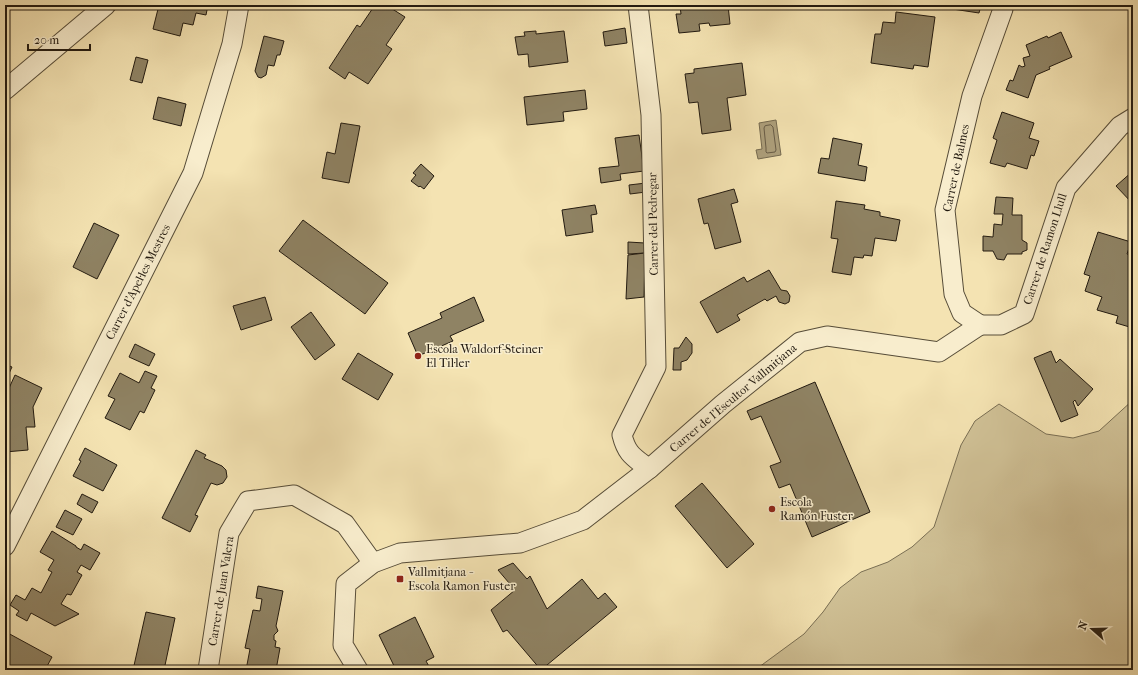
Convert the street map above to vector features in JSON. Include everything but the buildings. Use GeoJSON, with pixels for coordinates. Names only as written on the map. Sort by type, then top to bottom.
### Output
{"type":"FeatureCollection","features":[{"type":"Feature","properties":{"kind":"street"},"geometry":{"type":"LineString","coordinates":[[5,90],[106,5]]}},
{"type":"Feature","properties":{"kind":"street","name":"Carrer d'Apel·les Mestres"},"geometry":{"type":"LineString","coordinates":[[5,546],[193,173],[232,44],[239,5]]}},
{"type":"Feature","properties":{"kind":"street","name":"Carrer del Pedregar"},"geometry":{"type":"LineString","coordinates":[[638,5],[651,115],[656,367],[622,435],[625,447],[630,454],[649,469]]}},
{"type":"Feature","properties":{"kind":"street","name":"Carrer de Balmes"},"geometry":{"type":"LineString","coordinates":[[980,325],[962,313],[954,294],[945,210],[972,96],[1003,9],[1003,5]]}},
{"type":"Feature","properties":{"kind":"street","name":"Carrer de Ramon Llull"},"geometry":{"type":"LineString","coordinates":[[980,325],[1001,325],[1024,314],[1066,188],[1120,126],[1133,118]]}},
{"type":"Feature","properties":{"kind":"street","name":"Carrer de l'Escultor Vallmitjana"},"geometry":{"type":"LineString","coordinates":[[358,670],[343,645],[346,584],[373,563],[400,553],[520,543],[583,520],[649,469],[723,404],[800,342],[827,336],[939,352],[980,325]]}},
{"type":"Feature","properties":{"kind":"street","name":"Carrer de Juan Valera"},"geometry":{"type":"LineString","coordinates":[[208,670],[229,533],[248,501],[294,495],[345,524],[373,563]]}},
{"type":"Feature","properties":{"kind":"shaded area"},"geometry":{"type":"Polygon","coordinates":[[[1133,400],[1133,670],[755,670],[804,634],[823,612],[840,588],[861,572],[888,562],[912,547],[934,527],[961,445],[975,421],[999,404],[1046,434],[1073,438],[1099,431],[1133,400]]]}},
{"type":"Feature","properties":{"kind":"water"},"geometry":{"type":"Polygon","coordinates":[[[776,120],[781,155],[758,159],[756,150],[762,149],[759,123],[776,120]]]}},
{"type":"Feature","properties":{"kind":"place","name":"Escola Waldorf-Steiner El Til·ler"},"geometry":{"type":"Point","coordinates":[418,356]}},
{"type":"Feature","properties":{"kind":"place","name":"Escola Ramón Fuster"},"geometry":{"type":"Point","coordinates":[772,509]}},
{"type":"Feature","properties":{"kind":"place","name":"Vallmitjana - Escola Ramon Fuster"},"geometry":{"type":"Point","coordinates":[400,579]}}]}
